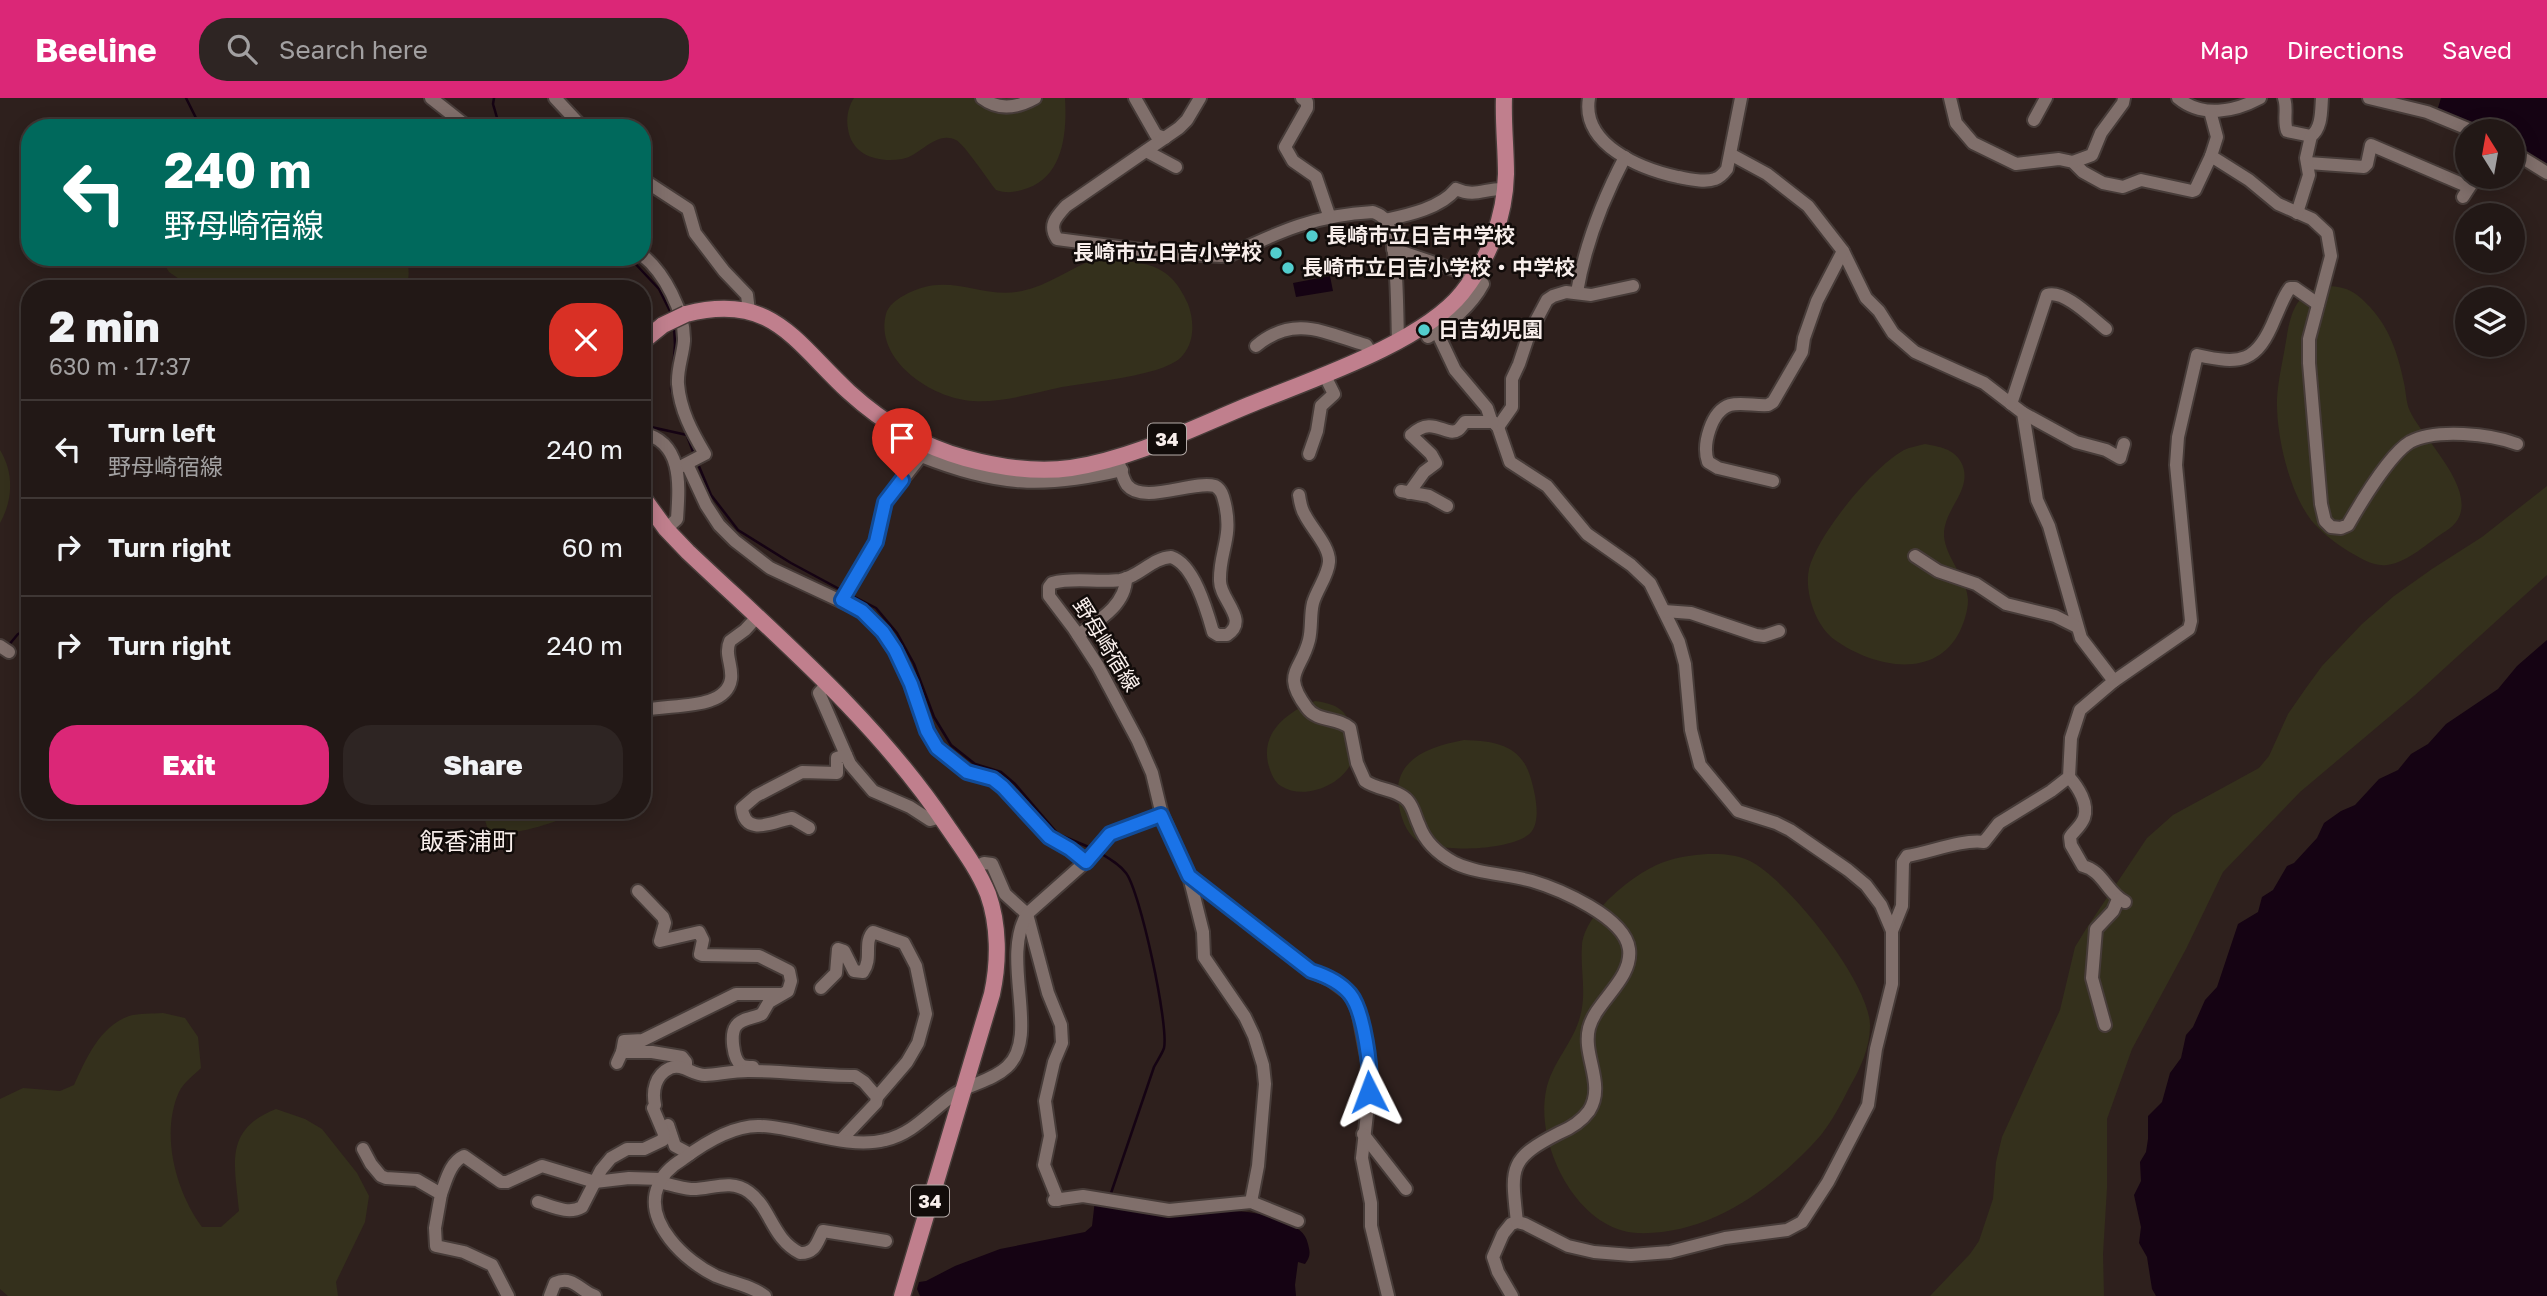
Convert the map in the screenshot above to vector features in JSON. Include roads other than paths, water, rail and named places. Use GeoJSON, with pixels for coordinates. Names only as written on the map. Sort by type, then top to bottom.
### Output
{"type":"FeatureCollection","features":[{"type":"Feature","properties":{"kind":"main road","name":"34"},"geometry":{"type":"LineString","coordinates":[[651,334],[686,314],[719,308],[749,311],[780,325],[867,407],[901,432],[928,445],[995,466],[1031,469],[1120,464],[1398,341],[1426,325],[1449,307],[1473,276],[1492,243],[1501,215],[1504,189],[1504,98]]}},
{"type":"Feature","properties":{"kind":"main road","name":"34"},"geometry":{"type":"LineString","coordinates":[[651,508],[666,529],[880,738],[925,792],[975,867],[987,892],[994,916],[996,968],[992,994],[902,1296]]}},
{"type":"Feature","properties":{"kind":"street"},"geometry":{"type":"LineString","coordinates":[[432,98],[458,119]]}},
{"type":"Feature","properties":{"kind":"street"},"geometry":{"type":"LineString","coordinates":[[555,98],[575,119]]}},
{"type":"Feature","properties":{"kind":"street"},"geometry":{"type":"LineString","coordinates":[[982,98],[990,105],[1006,108],[1035,98]]}},
{"type":"Feature","properties":{"kind":"street"},"geometry":{"type":"LineString","coordinates":[[1135,98],[1156,135],[1165,138]]}},
{"type":"Feature","properties":{"kind":"street"},"geometry":{"type":"LineString","coordinates":[[1200,98],[1187,120],[1165,138],[1066,206],[1053,225],[1057,239],[1140,250],[1221,256],[1230,255],[1286,228],[1373,212],[1385,220],[1389,228],[1393,249],[1398,341]]}},
{"type":"Feature","properties":{"kind":"street"},"geometry":{"type":"LineString","coordinates":[[1302,98],[1307,102],[1307,107],[1285,146],[1293,161],[1316,177],[1330,218]]}},
{"type":"Feature","properties":{"kind":"street"},"geometry":{"type":"LineString","coordinates":[[1589,98],[1589,117],[1596,132],[1625,157],[1659,173],[1709,181],[1724,173],[1731,155],[1741,98]]}},
{"type":"Feature","properties":{"kind":"street"},"geometry":{"type":"LineString","coordinates":[[1950,98],[1956,123],[1973,144],[2004,156],[2016,164],[2059,159],[2073,162],[2092,155],[2101,133],[2124,98]]}},
{"type":"Feature","properties":{"kind":"street"},"geometry":{"type":"LineString","coordinates":[[2034,120],[2046,98]]}},
{"type":"Feature","properties":{"kind":"street"},"geometry":{"type":"LineString","coordinates":[[2178,98],[2197,110],[2210,111],[2260,98]]}},
{"type":"Feature","properties":{"kind":"street"},"geometry":{"type":"LineString","coordinates":[[2284,98],[2287,131],[2311,136],[2316,133],[2322,98]]}},
{"type":"Feature","properties":{"kind":"street"},"geometry":{"type":"LineString","coordinates":[[2369,98],[2427,112],[2455,124]]}},
{"type":"Feature","properties":{"kind":"street"},"geometry":{"type":"LineString","coordinates":[[2073,162],[2083,172],[2103,183],[2123,187],[2141,180],[2195,190],[2217,136],[2210,111]]}},
{"type":"Feature","properties":{"kind":"street"},"geometry":{"type":"LineString","coordinates":[[2297,214],[2309,175],[2306,158],[2311,136]]}},
{"type":"Feature","properties":{"kind":"street"},"geometry":{"type":"LineString","coordinates":[[2308,163],[2364,167],[2371,145],[2455,181]]}},
{"type":"Feature","properties":{"kind":"street"},"geometry":{"type":"LineString","coordinates":[[1146,151],[1176,167]]}},
{"type":"Feature","properties":{"kind":"street"},"geometry":{"type":"LineString","coordinates":[[1731,155],[1767,174],[1808,206],[1843,251],[1866,298],[1879,310],[1893,332],[1914,352],[1984,383],[2023,412],[2076,442],[2106,450],[2119,458],[2124,444]]}},
{"type":"Feature","properties":{"kind":"street"},"geometry":{"type":"LineString","coordinates":[[2211,156],[2258,186],[2278,204],[2312,219],[2327,233],[2331,256],[2309,339],[2309,363],[2321,504],[2325,521],[2331,527],[2341,528],[2348,525],[2380,475],[2410,443],[2461,434],[2501,438],[2517,444]]}},
{"type":"Feature","properties":{"kind":"street"},"geometry":{"type":"LineString","coordinates":[[1577,292],[1581,266],[1605,199],[1625,157]]}},
{"type":"Feature","properties":{"kind":"street"},"geometry":{"type":"LineString","coordinates":[[2525,159],[2547,173]]}},
{"type":"Feature","properties":{"kind":"street"},"geometry":{"type":"LineString","coordinates":[[651,184],[688,209],[695,233],[724,271],[747,295],[749,311]]}},
{"type":"Feature","properties":{"kind":"street"},"geometry":{"type":"LineString","coordinates":[[1385,220],[1429,207],[1450,197],[1456,189],[1472,194],[1492,188],[1504,189]]}},
{"type":"Feature","properties":{"kind":"street"},"geometry":{"type":"LineString","coordinates":[[1393,249],[1473,276],[1483,284],[1477,294],[1433,334],[1455,370],[1488,408],[1510,462],[1547,486],[1587,534],[1631,565],[1650,583],[1679,642],[1685,664],[1691,730],[1700,765],[1738,811],[1790,830],[1866,885],[1881,905],[1892,931]]}},
{"type":"Feature","properties":{"kind":"street"},"geometry":{"type":"LineString","coordinates":[[1773,481],[1718,468],[1708,462],[1705,449],[1707,435],[1720,410],[1727,406],[1768,405],[1773,402],[1802,352],[1816,302],[1843,251]]}},
{"type":"Feature","properties":{"kind":"street"},"geometry":{"type":"LineString","coordinates":[[651,266],[670,289],[677,304],[684,335],[679,391],[690,428],[705,454],[689,463],[677,519],[666,529]]}},
{"type":"Feature","properties":{"kind":"street"},"geometry":{"type":"LineString","coordinates":[[1495,425],[1512,407],[1512,379],[1529,334],[1540,312],[1553,296],[1577,292],[1591,295],[1633,286]]}},
{"type":"Feature","properties":{"kind":"street"},"geometry":{"type":"LineString","coordinates":[[2105,1025],[2092,978],[2096,929],[2122,900],[2092,869],[2083,866],[2071,845],[2070,837],[2085,814],[2080,792],[2069,777],[2071,738],[2080,710],[2114,681],[2189,629],[2191,621],[2176,465],[2178,437],[2197,355],[2230,362],[2249,357],[2269,333],[2290,288],[2295,288],[2318,304]]}},
{"type":"Feature","properties":{"kind":"street"},"geometry":{"type":"LineString","coordinates":[[2011,404],[2047,295],[2053,293],[2062,296],[2106,330]]}},
{"type":"Feature","properties":{"kind":"street"},"geometry":{"type":"LineString","coordinates":[[1256,346],[1280,330],[1307,328],[1366,345],[1371,353]]}},
{"type":"Feature","properties":{"kind":"street"},"geometry":{"type":"LineString","coordinates":[[1309,454],[1317,431],[1321,406],[1334,394],[1324,374]]}},
{"type":"Feature","properties":{"kind":"street"},"geometry":{"type":"LineString","coordinates":[[2023,412],[2037,500],[2049,526],[2081,638],[2114,681]]}},
{"type":"Feature","properties":{"kind":"street"},"geometry":{"type":"LineString","coordinates":[[1447,506],[1429,496],[1405,492],[1436,463],[1431,454],[1410,435],[1427,425],[1453,432],[1459,430],[1465,422],[1495,425]]}},
{"type":"Feature","properties":{"kind":"street"},"geometry":{"type":"LineString","coordinates":[[651,435],[689,463],[706,505],[719,525],[735,541],[770,568],[842,600],[868,617],[883,632],[911,684],[927,731],[937,748],[967,772],[993,779],[1049,837],[1088,860]]}},
{"type":"Feature","properties":{"kind":"street"},"geometry":{"type":"LineString","coordinates":[[842,600],[876,542],[885,502],[921,456],[973,475],[1004,481],[1053,482],[1092,477],[1120,464]]}},
{"type":"Feature","properties":{"kind":"street","name":"野母崎宿線"},"geometry":{"type":"LineString","coordinates":[[1120,464],[1130,487],[1143,493],[1205,484],[1219,488],[1226,506],[1229,526],[1220,583],[1235,616],[1235,627],[1227,635],[1214,633],[1203,599],[1177,558],[1166,557],[1126,578],[1064,580],[1052,583],[1049,596],[1078,635],[1138,741],[1152,773],[1161,815],[1189,876],[1203,932],[1204,957],[1245,1017],[1263,1065],[1265,1104],[1251,1202]]}},
{"type":"Feature","properties":{"kind":"street"},"geometry":{"type":"LineString","coordinates":[[1298,495],[1303,513],[1326,550],[1329,560],[1314,602],[1308,645],[1293,676],[1295,689],[1309,711],[1342,722],[1350,728],[1361,775],[1371,785],[1407,800],[1428,843],[1437,852],[1468,868],[1532,881],[1588,905],[1609,920],[1627,942],[1629,956],[1626,965],[1593,1017],[1587,1036],[1595,1077],[1591,1106],[1572,1127],[1539,1143],[1521,1157],[1513,1179],[1517,1222]]}},
{"type":"Feature","properties":{"kind":"street"},"geometry":{"type":"LineString","coordinates":[[1915,556],[1938,571],[1976,584],[2006,604],[2055,616],[2077,626]]}},
{"type":"Feature","properties":{"kind":"street"},"geometry":{"type":"LineString","coordinates":[[1078,635],[1113,609],[1126,586],[1126,578]]}},
{"type":"Feature","properties":{"kind":"street"},"geometry":{"type":"LineString","coordinates":[[1664,611],[1691,612],[1756,635],[1779,632]]}},
{"type":"Feature","properties":{"kind":"street"},"geometry":{"type":"LineString","coordinates":[[651,710],[713,701],[724,691],[731,677],[727,654],[730,641],[757,617]]}},
{"type":"Feature","properties":{"kind":"street"},"geometry":{"type":"LineString","coordinates":[[827,684],[819,693],[845,755],[873,791],[910,807],[930,820],[941,817]]}},
{"type":"Feature","properties":{"kind":"street"},"geometry":{"type":"LineString","coordinates":[[809,828],[792,818],[767,826],[757,826],[748,822],[742,808],[756,796],[802,772],[837,773],[837,758],[845,755]]}},
{"type":"Feature","properties":{"kind":"street"},"geometry":{"type":"LineString","coordinates":[[1512,1296],[1493,1257],[1503,1234],[1511,1224],[1517,1222],[1568,1246],[1594,1252],[1631,1255],[1670,1252],[1725,1238],[1787,1230],[1802,1222],[1822,1192],[1868,1105],[1876,1049],[1892,984],[1892,931],[1902,906],[1903,862],[1907,856],[1972,840],[1984,842],[1999,823],[2069,777]]}},
{"type":"Feature","properties":{"kind":"street"},"geometry":{"type":"LineString","coordinates":[[765,1296],[751,1287],[715,1275],[687,1257],[674,1243],[659,1219],[655,1201],[660,1181],[690,1154],[733,1132],[754,1126],[873,1142],[894,1138],[922,1122],[954,1094],[999,1074],[1016,1055],[1021,1025],[1016,978],[1017,947],[1027,915],[1088,860],[1110,834],[1161,815]]}},
{"type":"Feature","properties":{"kind":"street"},"geometry":{"type":"LineString","coordinates":[[975,867],[989,863],[995,867],[1002,889],[1027,915],[1048,993],[1061,1025],[1062,1043],[1054,1062],[1045,1101],[1051,1136],[1044,1165],[1056,1200],[1083,1196],[1169,1209],[1251,1202],[1298,1221]]}},
{"type":"Feature","properties":{"kind":"street"},"geometry":{"type":"LineString","coordinates":[[1189,876],[1311,971],[1331,980],[1350,994],[1358,1010],[1371,1078],[1362,1158],[1371,1203],[1371,1226],[1388,1296]]}},
{"type":"Feature","properties":{"kind":"street"},"geometry":{"type":"LineString","coordinates":[[638,891],[663,917],[665,923],[660,941],[699,932],[703,937],[702,955],[759,956],[785,967],[790,975],[788,991],[766,1005],[762,1014],[736,1025],[734,1046],[741,1065],[784,1068],[790,1072]]}},
{"type":"Feature","properties":{"kind":"street"},"geometry":{"type":"LineString","coordinates":[[821,988],[836,974],[838,949],[845,951],[854,971],[863,972],[869,960],[869,938],[873,932],[900,940],[914,960],[926,1014],[918,1043],[907,1062],[877,1097],[873,1109],[842,1139]]}},
{"type":"Feature","properties":{"kind":"street"},"geometry":{"type":"LineString","coordinates":[[686,1068],[682,1057],[652,1052],[620,1057],[624,1041],[642,1040],[736,994],[781,994]]}},
{"type":"Feature","properties":{"kind":"street"},"geometry":{"type":"LineString","coordinates":[[538,1202],[577,1210],[582,1207],[611,1158],[620,1151],[644,1149],[665,1138],[653,1108],[653,1092],[660,1076],[668,1069],[682,1066],[695,1074],[706,1075],[749,1071],[855,1076],[877,1097]]}},
{"type":"Feature","properties":{"kind":"street"},"geometry":{"type":"LineString","coordinates":[[655,1105],[666,1118],[675,1146],[690,1154]]}},
{"type":"Feature","properties":{"kind":"street"},"geometry":{"type":"LineString","coordinates":[[1363,1134],[1406,1189]]}},
{"type":"Feature","properties":{"kind":"street"},"geometry":{"type":"LineString","coordinates":[[363,1149],[370,1164],[381,1176],[417,1180],[441,1194]]}},
{"type":"Feature","properties":{"kind":"street"},"geometry":{"type":"LineString","coordinates":[[508,1296],[492,1265],[464,1252],[436,1246],[435,1228],[441,1194],[449,1172],[457,1159],[464,1156],[501,1182],[508,1182],[542,1166],[595,1182],[629,1178],[660,1181],[693,1189],[716,1185],[742,1188],[754,1197],[782,1240],[800,1253],[810,1252],[816,1247],[823,1231],[886,1241]]}},
{"type":"Feature","properties":{"kind":"street"},"geometry":{"type":"LineString","coordinates":[[550,1296],[555,1283],[567,1280],[595,1296]]}},
{"type":"Feature","properties":{"kind":"waterway"},"geometry":{"type":"LineString","coordinates":[[186,98],[196,119]]}},
{"type":"Feature","properties":{"kind":"waterway"},"geometry":{"type":"LineString","coordinates":[[494,98],[497,119]]}},
{"type":"Feature","properties":{"kind":"waterway"},"geometry":{"type":"LineString","coordinates":[[637,266],[651,280]]}},
{"type":"Feature","properties":{"kind":"waterway"},"geometry":{"type":"LineString","coordinates":[[651,280],[659,289],[672,315]]}},
{"type":"Feature","properties":{"kind":"waterway"},"geometry":{"type":"LineString","coordinates":[[673,371],[674,325]]}},
{"type":"Feature","properties":{"kind":"waterway"},"geometry":{"type":"LineString","coordinates":[[672,378],[671,389],[675,402]]}},
{"type":"Feature","properties":{"kind":"waterway"},"geometry":{"type":"LineString","coordinates":[[651,427],[687,435]]}},
{"type":"Feature","properties":{"kind":"waterway"},"geometry":{"type":"LineString","coordinates":[[684,428],[694,454]]}},
{"type":"Feature","properties":{"kind":"waterway"},"geometry":{"type":"LineString","coordinates":[[698,464],[711,495],[738,530],[843,591]]}},
{"type":"Feature","properties":{"kind":"waterway"},"geometry":{"type":"LineString","coordinates":[[849,594],[876,608],[897,633],[914,664],[934,717],[951,745],[975,764],[1001,772],[1015,784],[1058,834],[1091,848]]}},
{"type":"Feature","properties":{"kind":"waterway"},"geometry":{"type":"LineString","coordinates":[[8,646],[21,632]]}},
{"type":"Feature","properties":{"kind":"waterway"},"geometry":{"type":"LineString","coordinates":[[1100,853],[1123,870],[1132,885],[1152,959],[1164,1035],[1164,1048],[1154,1067],[1110,1196]]}},
{"type":"Feature","properties":{"kind":"place","name":"長崎市立日吉中学校"},"geometry":{"type":"Point","coordinates":[1312,236]}},
{"type":"Feature","properties":{"kind":"place","name":"長崎市立日吉小学校"},"geometry":{"type":"Point","coordinates":[1276,253]}},
{"type":"Feature","properties":{"kind":"place","name":"長崎市立日吉小学校・中学校"},"geometry":{"type":"Point","coordinates":[1288,268]}},
{"type":"Feature","properties":{"kind":"place","name":"日吉幼児園"},"geometry":{"type":"Point","coordinates":[1424,330]}},
{"type":"Feature","properties":{"kind":"district","name":"飯香浦町"},"geometry":{"type":"Point","coordinates":[468,842]}}]}
